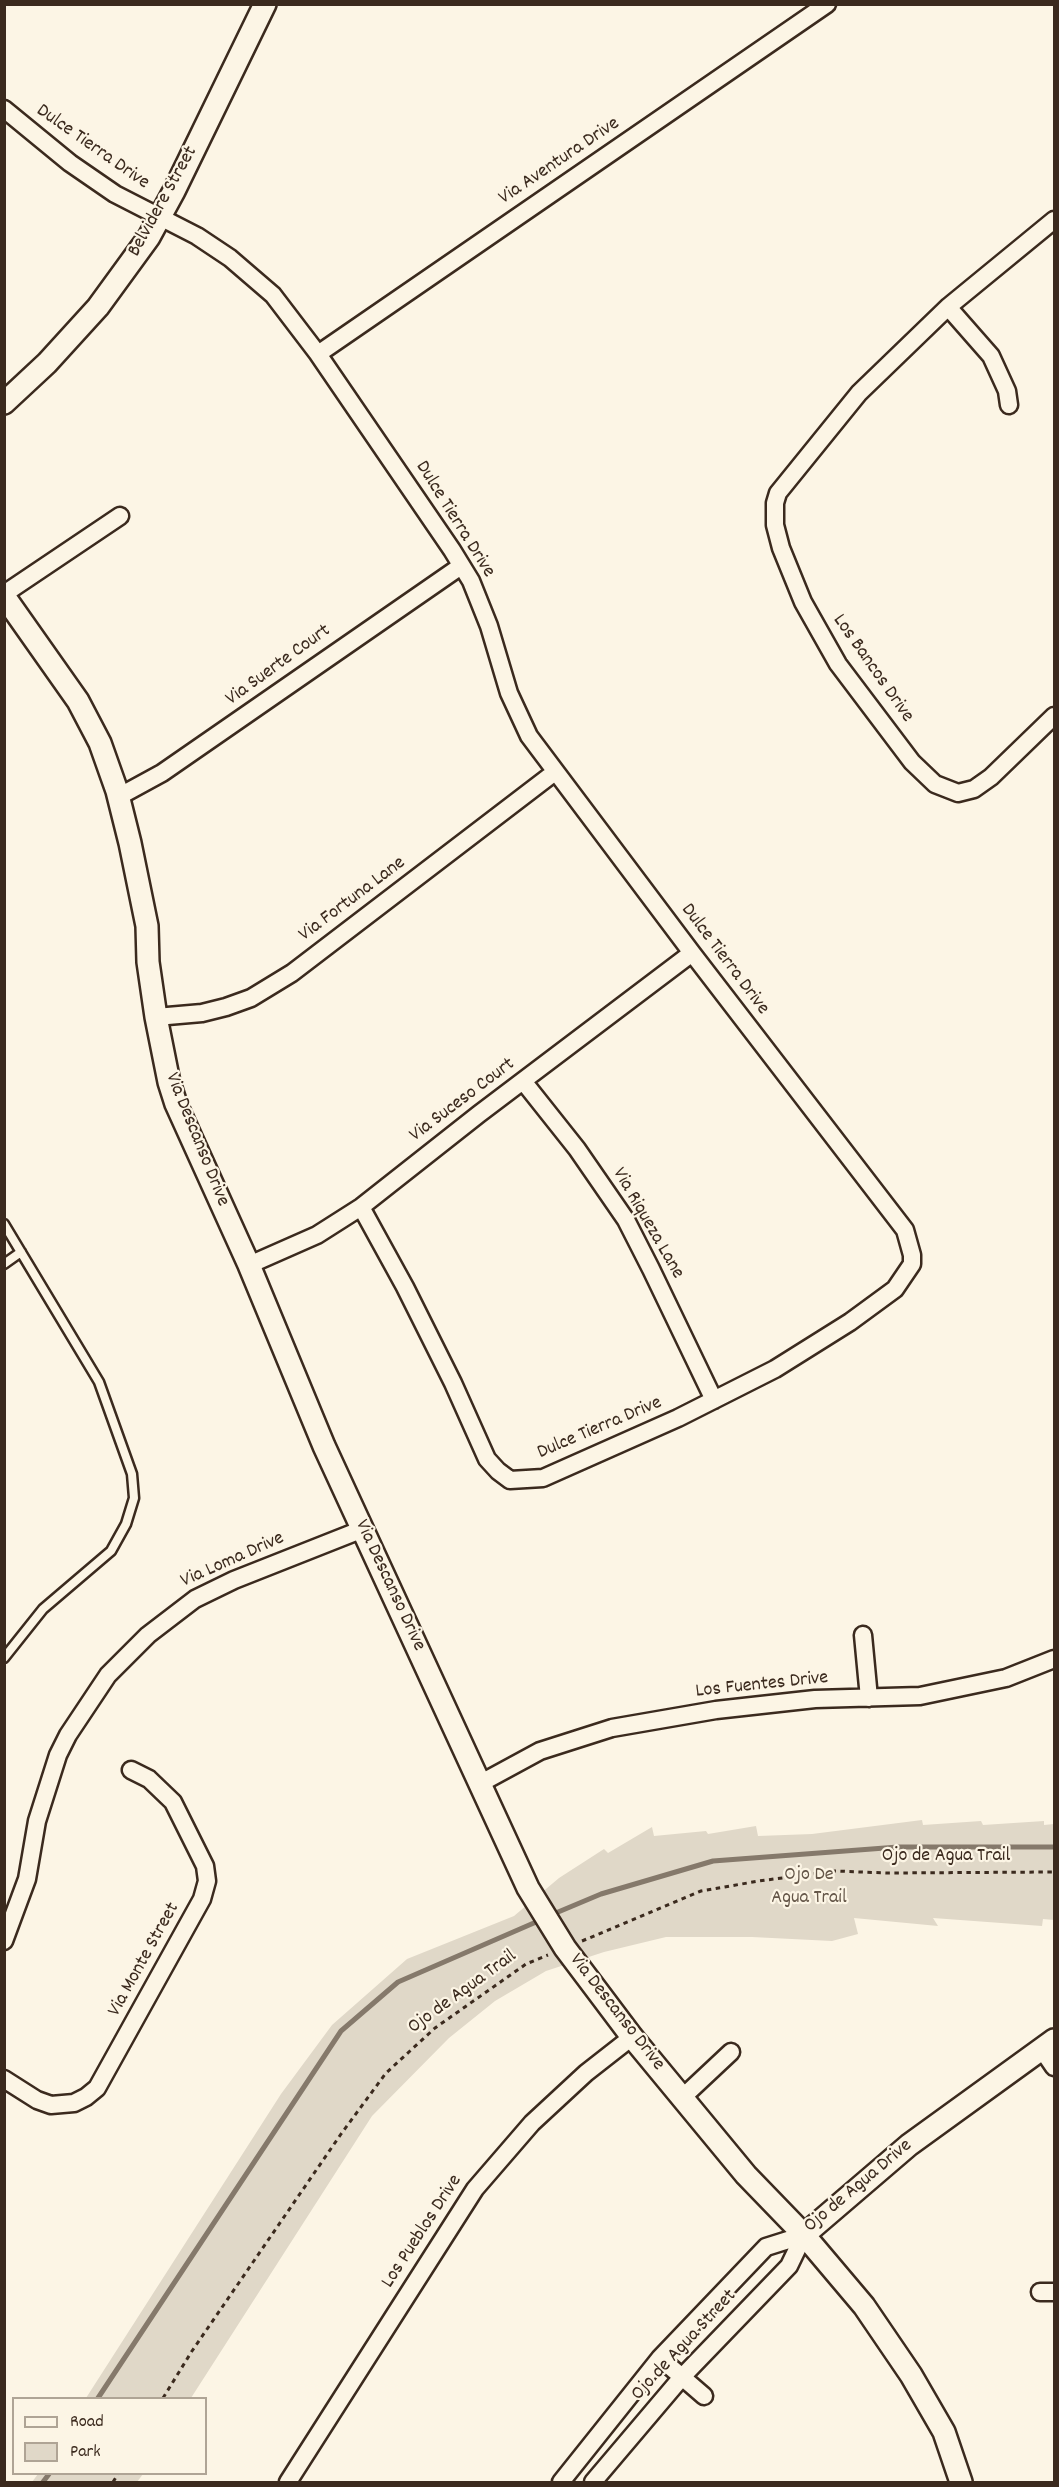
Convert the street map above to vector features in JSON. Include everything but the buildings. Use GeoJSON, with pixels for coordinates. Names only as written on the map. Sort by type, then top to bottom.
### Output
{"type":"FeatureCollection","features":[{"type":"Feature","properties":{"kind":"street","name":"Belvidere Street"},"geometry":{"type":"LineString","coordinates":[[4,403],[47,363],[98,307],[149,237],[265,4]]}},
{"type":"Feature","properties":{"kind":"street","name":"Via Aventura Drive"},"geometry":{"type":"LineString","coordinates":[[318,354],[827,4]]}},
{"type":"Feature","properties":{"kind":"street","name":"Dulce Tierra Drive"},"geometry":{"type":"LineString","coordinates":[[4,109],[70,163],[115,194],[197,236],[250,273],[273,295],[318,354],[471,581],[489,626],[509,693],[529,736],[905,1230],[912,1254],[912,1264],[895,1289],[886,1296],[850,1322],[775,1369],[678,1418],[543,1478],[510,1480],[487,1460],[453,1383],[405,1287],[361,1207]]}},
{"type":"Feature","properties":{"kind":"street","name":"Los Bancos Drive"},"geometry":{"type":"LineString","coordinates":[[1054,220],[948,307],[859,393],[778,493],[775,503],[775,525],[781,548],[803,602],[838,664],[912,762],[935,784],[958,793],[974,789],[991,777],[1054,716]]}},
{"type":"Feature","properties":{"kind":"street"},"geometry":{"type":"LineString","coordinates":[[948,307],[991,356],[1007,391],[1009,405]]}},
{"type":"Feature","properties":{"kind":"street"},"geometry":{"type":"LineString","coordinates":[[4,595],[120,516]]}},
{"type":"Feature","properties":{"kind":"street","name":"Via Suerte Court"},"geometry":{"type":"LineString","coordinates":[[118,796],[162,773],[461,566]]}},
{"type":"Feature","properties":{"kind":"street","name":"Via Descanso Drive"},"geometry":{"type":"LineString","coordinates":[[4,595],[78,701],[100,743],[118,796],[144,910],[148,962],[156,1017],[169,1082],[176,1104],[249,1265],[324,1446],[528,1888],[560,1941],[632,2037],[746,2175],[804,2235],[864,2306],[911,2375],[944,2432],[961,2482]]}},
{"type":"Feature","properties":{"kind":"street","name":"Via Fortuna Lane"},"geometry":{"type":"LineString","coordinates":[[156,1017],[202,1013],[226,1007],[251,998],[292,973],[555,772]]}},
{"type":"Feature","properties":{"kind":"street","name":"Via Suceso Court"},"geometry":{"type":"LineString","coordinates":[[249,1265],[317,1235],[361,1207],[692,953]]}},
{"type":"Feature","properties":{"kind":"street","name":"Via Riqueza Lane"},"geometry":{"type":"LineString","coordinates":[[523,1082],[577,1149],[626,1221],[714,1400]]}},
{"type":"Feature","properties":{"kind":"street","name":"Via Loma Drive"},"geometry":{"type":"LineString","coordinates":[[4,1941],[27,1879],[37,1821],[58,1755],[68,1734],[108,1675],[148,1635],[195,1599],[234,1580],[363,1529]]}},
{"type":"Feature","properties":{"kind":"street"},"geometry":{"type":"LineString","coordinates":[[863,1635],[869,1698]]}},
{"type":"Feature","properties":{"kind":"street","name":"Los Fuentes Drive"},"geometry":{"type":"LineString","coordinates":[[481,1783],[540,1751],[612,1728],[716,1710],[815,1699],[920,1696],[1006,1678],[1054,1659]]}},
{"type":"Feature","properties":{"kind":"street","name":"Via Monte Street"},"geometry":{"type":"LineString","coordinates":[[4,2079],[37,2100],[51,2105],[74,2103],[97,2088],[202,1899],[207,1881],[205,1866],[172,1802],[149,1779],[131,1770]]}},
{"type":"Feature","properties":{"kind":"street","name":"Los Pueblos Drive"},"geometry":{"type":"LineString","coordinates":[[288,2482],[475,2189],[532,2122],[586,2073],[632,2037]]}},
{"type":"Feature","properties":{"kind":"street"},"geometry":{"type":"LineString","coordinates":[[1048,2044],[1054,2067]]}},
{"type":"Feature","properties":{"kind":"street","name":"Ojo de Agua Drive"},"geometry":{"type":"LineString","coordinates":[[561,2482],[660,2358],[766,2247],[804,2235],[909,2145],[1048,2044]]}},
{"type":"Feature","properties":{"kind":"street"},"geometry":{"type":"LineString","coordinates":[[683,2097],[731,2052]]}},
{"type":"Feature","properties":{"kind":"street","name":"Ojo de Agua Street"},"geometry":{"type":"LineString","coordinates":[[593,2482],[682,2377],[789,2266],[804,2235]]}},
{"type":"Feature","properties":{"kind":"street"},"geometry":{"type":"LineString","coordinates":[[660,2358],[704,2396]]}},
{"type":"Feature","properties":{"kind":"lane"},"geometry":{"type":"LineString","coordinates":[[4,1224],[99,1382],[132,1474],[134,1498],[126,1524],[111,1551],[43,1609],[4,1658]]}},
{"type":"Feature","properties":{"kind":"lane"},"geometry":{"type":"LineString","coordinates":[[4,1264],[21,1252]]}},
{"type":"Feature","properties":{"kind":"path","name":"Ojo de Agua Trail"},"geometry":{"type":"LineString","coordinates":[[164,2397],[192,2351],[341,2134],[386,2073],[435,2028],[560,1941],[701,1891],[759,1881],[836,1871],[1054,1872]]}},
{"type":"Feature","properties":{"kind":"green space","name":"Ojo De Agua Trail"},"geometry":{"type":"Polygon","coordinates":[[[922,1820],[923,1825],[981,1821],[983,1825],[1044,1821],[1044,1825],[1054,1824],[1054,1920],[1043,1919],[1042,1926],[933,1918],[938,1926],[854,1918],[858,1934],[832,1941],[752,1937],[666,1937],[604,1952],[546,1971],[495,2001],[449,2038],[372,2116],[192,2397],[87,2397],[281,2094],[332,2025],[407,1959],[514,1916],[559,1878],[604,1849],[608,1853],[652,1827],[654,1836],[706,1831],[708,1834],[756,1826],[758,1836],[812,1834],[922,1820]]]}},
{"type":"Feature","properties":{"kind":"green space"},"geometry":{"type":"Polygon","coordinates":[[[37,2475],[142,2475],[137,2482],[32,2482],[37,2475]]]}},
{"type":"Feature","properties":{"kind":"waterway"},"geometry":{"type":"LineString","coordinates":[[551,1915],[601,1894],[713,1861],[898,1847],[1054,1847]]}},
{"type":"Feature","properties":{"kind":"waterway"},"geometry":{"type":"LineString","coordinates":[[99,2397],[341,2031],[398,1982],[543,1919]]}},
{"type":"Feature","properties":{"kind":"waterway"},"geometry":{"type":"LineString","coordinates":[[43,2482],[48,2475]]}}]}
